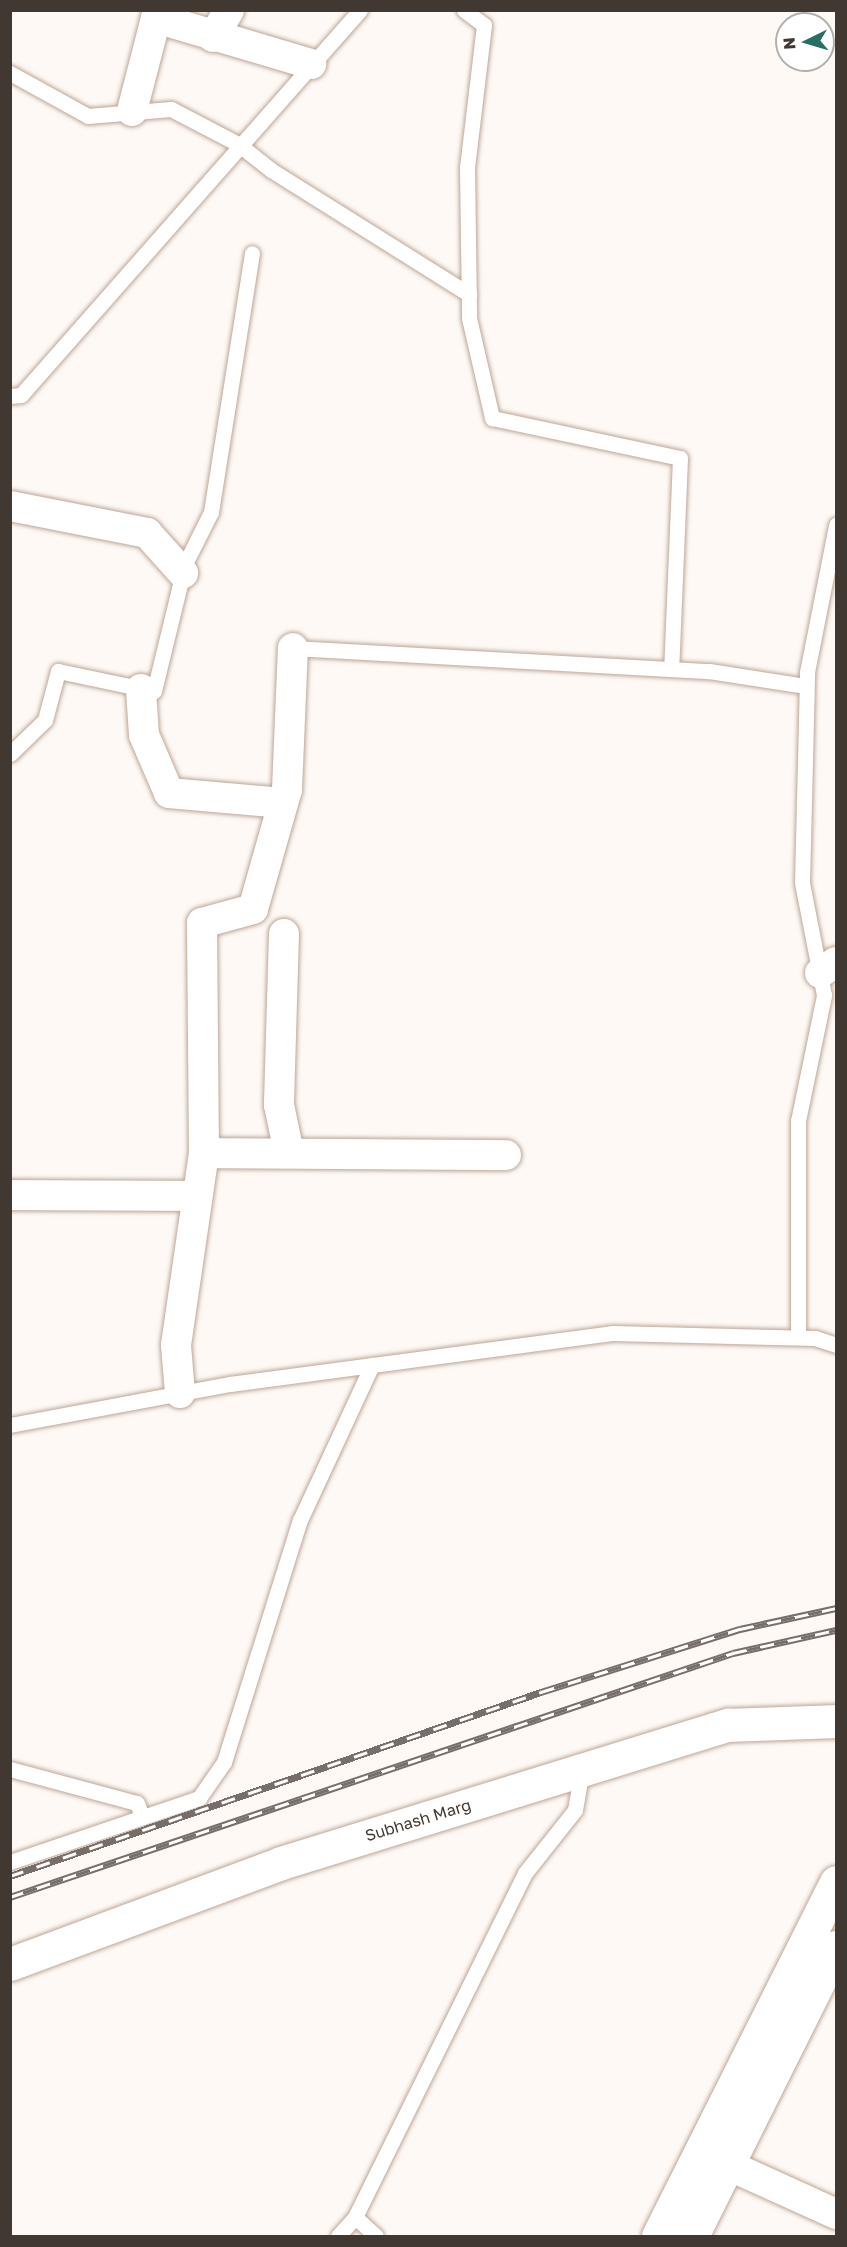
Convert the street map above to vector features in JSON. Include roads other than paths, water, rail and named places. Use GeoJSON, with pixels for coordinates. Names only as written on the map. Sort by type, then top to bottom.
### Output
{"type":"FeatureCollection","features":[{"type":"Feature","properties":{"kind":"main road","name":"Subhash Marg"},"geometry":{"type":"LineString","coordinates":[[10,1964],[281,1863],[728,1725],[837,1721]]}},
{"type":"Feature","properties":{"kind":"main road"},"geometry":{"type":"LineString","coordinates":[[658,2236],[837,1882]]}},
{"type":"Feature","properties":{"kind":"main road"},"geometry":{"type":"LineString","coordinates":[[692,2236],[837,1947]]}},
{"type":"Feature","properties":{"kind":"street"},"geometry":{"type":"LineString","coordinates":[[213,37],[229,10]]}},
{"type":"Feature","properties":{"kind":"street"},"geometry":{"type":"LineString","coordinates":[[132,111],[156,18],[213,37],[311,64]]}},
{"type":"Feature","properties":{"kind":"street"},"geometry":{"type":"LineString","coordinates":[[10,506],[147,533],[183,573]]}},
{"type":"Feature","properties":{"kind":"street"},"geometry":{"type":"LineString","coordinates":[[180,1393],[176,1345],[204,1153],[202,923],[253,909],[287,790],[293,648]]}},
{"type":"Feature","properties":{"kind":"street"},"geometry":{"type":"LineString","coordinates":[[141,688],[144,735],[170,793],[283,803]]}},
{"type":"Feature","properties":{"kind":"street"},"geometry":{"type":"LineString","coordinates":[[284,934],[279,1105],[289,1153]]}},
{"type":"Feature","properties":{"kind":"street"},"geometry":{"type":"LineString","coordinates":[[204,1153],[506,1155]]}},
{"type":"Feature","properties":{"kind":"street"},"geometry":{"type":"LineString","coordinates":[[10,1195],[197,1196]]}},
{"type":"Feature","properties":{"kind":"street"},"geometry":{"type":"LineString","coordinates":[[728,2165],[837,2214]]}},
{"type":"Feature","properties":{"kind":"lane"},"geometry":{"type":"LineString","coordinates":[[10,396],[21,395],[238,144],[360,10]]}},
{"type":"Feature","properties":{"kind":"lane"},"geometry":{"type":"LineString","coordinates":[[464,10],[484,25],[467,166],[469,318],[492,418],[680,458],[671,669]]}},
{"type":"Feature","properties":{"kind":"lane"},"geometry":{"type":"LineString","coordinates":[[10,74],[88,116],[171,109],[238,144],[271,171],[469,294]]}},
{"type":"Feature","properties":{"kind":"lane"},"geometry":{"type":"LineString","coordinates":[[10,754],[45,720],[57,671],[154,692],[183,573],[211,512],[252,253]]}},
{"type":"Feature","properties":{"kind":"lane"},"geometry":{"type":"LineString","coordinates":[[798,1337],[798,1121],[828,968],[802,883],[806,686],[837,525]]}},
{"type":"Feature","properties":{"kind":"lane"},"geometry":{"type":"LineString","coordinates":[[293,648],[671,669],[806,686]]}},
{"type":"Feature","properties":{"kind":"lane"},"geometry":{"type":"LineString","coordinates":[[10,1425],[180,1393],[612,1333],[798,1337],[815,1338],[837,1345]]}},
{"type":"Feature","properties":{"kind":"lane"},"geometry":{"type":"LineString","coordinates":[[10,1862],[199,1798],[224,1762],[300,1520],[372,1365]]}},
{"type":"Feature","properties":{"kind":"lane"},"geometry":{"type":"LineString","coordinates":[[10,1769],[137,1803],[142,1817]]}},
{"type":"Feature","properties":{"kind":"lane"},"geometry":{"type":"LineString","coordinates":[[338,2236],[355,2217],[525,1873],[575,1810],[582,1770]]}},
{"type":"Feature","properties":{"kind":"lane"},"geometry":{"type":"LineString","coordinates":[[355,2217],[376,2236]]}},
{"type":"Feature","properties":{"kind":"railway"},"geometry":{"type":"LineString","coordinates":[[10,1876],[541,1692],[740,1629],[836,1608]]}},
{"type":"Feature","properties":{"kind":"railway"},"geometry":{"type":"LineString","coordinates":[[10,1897],[733,1653],[836,1630]]}}]}
